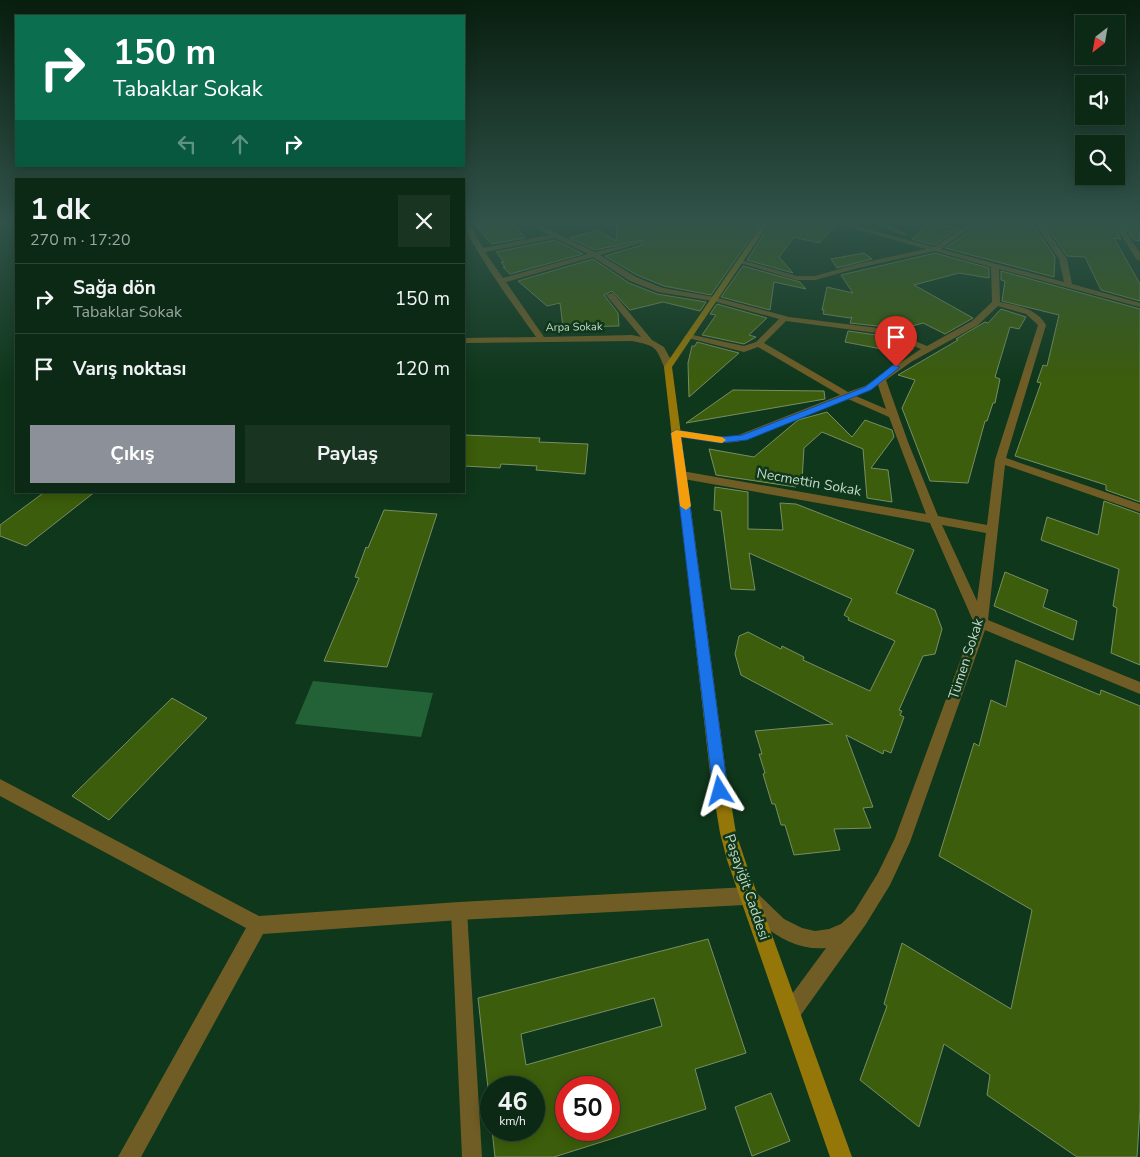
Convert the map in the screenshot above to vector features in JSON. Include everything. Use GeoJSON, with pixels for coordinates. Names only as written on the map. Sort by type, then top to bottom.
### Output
{"type":"FeatureCollection","features":[{"type":"Feature","properties":{"kind":"main road"},"geometry":{"type":"LineString","coordinates":[[668,367],[732,274]]}},
{"type":"Feature","properties":{"kind":"main road","name":"Paşayiğit Caddesi"},"geometry":{"type":"LineString","coordinates":[[668,367],[723,809],[736,860],[748,896],[841,1157]]}},
{"type":"Feature","properties":{"kind":"street"},"geometry":{"type":"LineString","coordinates":[[496,274],[541,339]]}},
{"type":"Feature","properties":{"kind":"street"},"geometry":{"type":"LineString","coordinates":[[501,281],[526,274]]}},
{"type":"Feature","properties":{"kind":"street"},"geometry":{"type":"LineString","coordinates":[[626,274],[648,285],[674,293],[714,299],[784,318],[875,330],[899,336],[927,349]]}},
{"type":"Feature","properties":{"kind":"street"},"geometry":{"type":"LineString","coordinates":[[783,274],[810,279],[831,274]]}},
{"type":"Feature","properties":{"kind":"street"},"geometry":{"type":"LineString","coordinates":[[676,433],[720,440],[737,439],[868,388],[896,367],[975,323],[996,303],[995,274]]}},
{"type":"Feature","properties":{"kind":"street"},"geometry":{"type":"LineString","coordinates":[[1025,274],[1140,305]]}},
{"type":"Feature","properties":{"kind":"street"},"geometry":{"type":"LineString","coordinates":[[1066,274],[1069,286]]}},
{"type":"Feature","properties":{"kind":"street"},"geometry":{"type":"LineString","coordinates":[[610,295],[649,342]]}},
{"type":"Feature","properties":{"kind":"street","name":"Tümen Sokak"},"geometry":{"type":"LineString","coordinates":[[790,1012],[860,918],[884,880],[902,842],[980,623],[1000,460],[1042,326],[1035,316],[996,303]]}},
{"type":"Feature","properties":{"kind":"street"},"geometry":{"type":"LineString","coordinates":[[658,346],[671,350],[686,340],[744,350],[759,344],[784,318]]}},
{"type":"Feature","properties":{"kind":"street","name":"Arpa Sokak"},"geometry":{"type":"LineString","coordinates":[[465,341],[627,338],[649,342],[658,346]]}},
{"type":"Feature","properties":{"kind":"street"},"geometry":{"type":"LineString","coordinates":[[759,344],[848,396],[891,415]]}},
{"type":"Feature","properties":{"kind":"street"},"geometry":{"type":"LineString","coordinates":[[658,346],[666,353],[668,367]]}},
{"type":"Feature","properties":{"kind":"street"},"geometry":{"type":"LineString","coordinates":[[880,380],[891,415],[932,518],[980,623],[1140,688]]}},
{"type":"Feature","properties":{"kind":"street"},"geometry":{"type":"LineString","coordinates":[[1000,460],[1140,508]]}},
{"type":"Feature","properties":{"kind":"street","name":"Necmettin Sokak"},"geometry":{"type":"LineString","coordinates":[[682,475],[992,530]]}},
{"type":"Feature","properties":{"kind":"street"},"geometry":{"type":"LineString","coordinates":[[0,787],[258,925],[459,911],[748,896],[763,914],[782,929],[813,939],[829,938],[842,933],[860,918]]}},
{"type":"Feature","properties":{"kind":"street"},"geometry":{"type":"LineString","coordinates":[[129,1157],[258,925]]}},
{"type":"Feature","properties":{"kind":"street"},"geometry":{"type":"LineString","coordinates":[[818,1093],[850,1157]]}},
{"type":"Feature","properties":{"kind":"lane"},"geometry":{"type":"LineString","coordinates":[[459,911],[472,1157]]}},
{"type":"Feature","properties":{"kind":"green space"},"geometry":{"type":"Polygon","coordinates":[[[313,681],[433,693],[421,737],[295,724],[313,681]]]}},
{"type":"Feature","properties":{"kind":"building"},"geometry":{"type":"Polygon","coordinates":[[[542,274],[615,274],[629,283],[657,294],[706,302],[700,311],[663,302],[630,310],[612,291],[604,295],[618,313],[619,326],[563,327],[560,303],[547,306],[518,281],[542,274]]]}},
{"type":"Feature","properties":{"kind":"building"},"geometry":{"type":"Polygon","coordinates":[[[635,274],[726,274],[711,295],[664,286],[635,274]]]}},
{"type":"Feature","properties":{"kind":"building"},"geometry":{"type":"Polygon","coordinates":[[[737,274],[771,274],[800,282],[806,289],[774,282],[770,310],[721,297],[737,274]]]}},
{"type":"Feature","properties":{"kind":"building"},"geometry":{"type":"Polygon","coordinates":[[[955,274],[914,285],[973,318],[945,334],[923,323],[895,331],[886,327],[850,323],[852,317],[823,314],[824,310],[822,310],[827,287],[853,293],[841,275],[955,274]]]}},
{"type":"Feature","properties":{"kind":"building"},"geometry":{"type":"Polygon","coordinates":[[[965,274],[989,274],[989,278],[965,274]]]}},
{"type":"Feature","properties":{"kind":"building"},"geometry":{"type":"Polygon","coordinates":[[[1001,274],[1012,274],[1140,309],[1140,502],[1106,490],[1106,485],[1015,456],[1041,383],[1037,382],[1043,365],[1047,366],[1059,315],[1002,301],[1005,281],[1001,280],[1001,274]]]}},
{"type":"Feature","properties":{"kind":"building"},"geometry":{"type":"Polygon","coordinates":[[[1043,274],[1054,274],[1054,277],[1043,274]]]}},
{"type":"Feature","properties":{"kind":"building"},"geometry":{"type":"Polygon","coordinates":[[[1093,274],[1134,274],[1140,284],[1140,301],[1101,290],[1093,274]]]}},
{"type":"Feature","properties":{"kind":"building"},"geometry":{"type":"Polygon","coordinates":[[[717,304],[767,318],[749,335],[756,337],[744,344],[702,335],[716,315],[710,314],[717,304]]]}},
{"type":"Feature","properties":{"kind":"building"},"geometry":{"type":"Polygon","coordinates":[[[1001,309],[1026,317],[1019,329],[1010,327],[995,377],[1000,379],[995,403],[993,403],[987,421],[985,421],[968,483],[930,481],[902,408],[915,380],[898,375],[985,322],[988,323],[1001,309]]]}},
{"type":"Feature","properties":{"kind":"building"},"geometry":{"type":"Polygon","coordinates":[[[848,331],[884,336],[894,340],[892,351],[845,342],[848,331]]]}},
{"type":"Feature","properties":{"kind":"building"},"geometry":{"type":"Polygon","coordinates":[[[697,342],[739,353],[689,397],[688,363],[692,346],[695,346],[697,342]]]}},
{"type":"Feature","properties":{"kind":"building"},"geometry":{"type":"Polygon","coordinates":[[[733,390],[824,391],[825,399],[686,423],[733,390]]]}},
{"type":"Feature","properties":{"kind":"building"},"geometry":{"type":"Polygon","coordinates":[[[827,412],[852,437],[865,420],[892,430],[894,437],[871,468],[888,470],[892,502],[867,498],[863,449],[822,432],[804,448],[802,480],[796,487],[716,475],[709,449],[754,457],[798,420],[827,412]]]}},
{"type":"Feature","properties":{"kind":"building"},"geometry":{"type":"Polygon","coordinates":[[[465,435],[540,438],[539,442],[588,444],[585,474],[536,470],[537,466],[501,464],[500,468],[465,466],[465,435]]]}},
{"type":"Feature","properties":{"kind":"building"},"geometry":{"type":"Polygon","coordinates":[[[715,487],[748,492],[748,529],[783,530],[780,503],[796,504],[914,550],[896,593],[935,610],[942,629],[935,654],[923,656],[899,710],[902,711],[900,715],[904,717],[891,753],[884,750],[883,754],[846,735],[873,807],[863,808],[871,828],[834,829],[840,850],[794,855],[785,825],[781,825],[775,804],[772,804],[763,774],[765,773],[759,754],[762,754],[755,731],[833,724],[741,675],[735,654],[739,636],[748,632],[781,649],[782,646],[804,657],[803,660],[870,691],[895,641],[848,620],[849,618],[844,615],[852,599],[749,553],[755,590],[731,589],[721,511],[714,510],[715,487]]]}},
{"type":"Feature","properties":{"kind":"building"},"geometry":{"type":"Polygon","coordinates":[[[43,493],[93,493],[26,546],[0,536],[0,525],[43,493]]]}},
{"type":"Feature","properties":{"kind":"building"},"geometry":{"type":"Polygon","coordinates":[[[1104,501],[1140,514],[1140,665],[1111,653],[1117,608],[1113,606],[1119,569],[1041,540],[1047,517],[1098,535],[1104,501]]]}},
{"type":"Feature","properties":{"kind":"building"},"geometry":{"type":"Polygon","coordinates":[[[384,510],[437,514],[387,667],[324,661],[359,578],[355,577],[366,547],[368,548],[384,510]]]}},
{"type":"Feature","properties":{"kind":"building"},"geometry":{"type":"Polygon","coordinates":[[[1005,572],[1048,590],[1043,607],[1077,621],[1073,640],[994,606],[1005,572]]]}},
{"type":"Feature","properties":{"kind":"building"},"geometry":{"type":"Polygon","coordinates":[[[1016,660],[1100,695],[1101,690],[1140,706],[1140,1109],[1137,1157],[1077,1157],[987,1095],[990,1075],[944,1044],[919,1127],[860,1080],[887,1006],[884,1004],[902,943],[1011,1009],[1032,910],[939,856],[974,743],[979,746],[991,700],[1006,707],[1016,660]]]}},
{"type":"Feature","properties":{"kind":"building"},"geometry":{"type":"Polygon","coordinates":[[[172,698],[207,718],[109,820],[72,796],[172,698]]]}},
{"type":"Feature","properties":{"kind":"building"},"geometry":{"type":"Polygon","coordinates":[[[708,939],[746,1053],[695,1069],[706,1109],[620,1136],[620,1076],[555,1076],[555,1141],[605,1141],[554,1157],[495,1157],[493,1141],[545,1141],[545,1076],[487,1076],[478,998],[708,939]],[[654,998],[521,1034],[526,1065],[662,1026],[654,998]]]}},
{"type":"Feature","properties":{"kind":"building"},"geometry":{"type":"Polygon","coordinates":[[[771,1093],[790,1141],[752,1156],[735,1107],[771,1093]]]}},
{"type":"Feature","properties":{"kind":"slow traffic"},"geometry":{"type":"LineString","coordinates":[[686,506],[676,433],[722,440]]}},
{"type":"Feature","properties":{"kind":"route"},"geometry":{"type":"LineString","coordinates":[[720,791],[676,433],[720,440],[743,438],[874,386],[896,367]]}}]}
